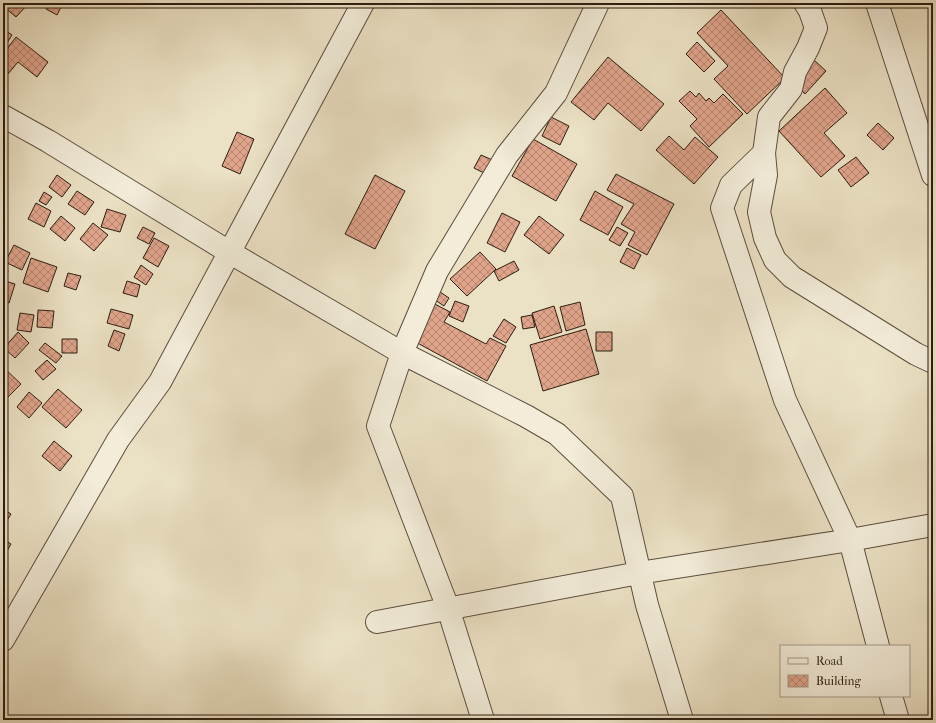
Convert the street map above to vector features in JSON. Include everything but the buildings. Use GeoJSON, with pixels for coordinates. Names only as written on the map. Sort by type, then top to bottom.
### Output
{"type":"FeatureCollection","features":[{"type":"Feature","properties":{"kind":"street"},"geometry":{"type":"LineString","coordinates":[[3,640],[118,440],[160,382],[363,3]]}},
{"type":"Feature","properties":{"kind":"street"},"geometry":{"type":"LineString","coordinates":[[483,720],[448,608],[378,426],[402,353],[437,271],[507,155],[556,93],[598,3]]}},
{"type":"Feature","properties":{"kind":"street"},"geometry":{"type":"LineString","coordinates":[[805,3],[810,11],[816,28],[808,48],[795,72],[791,89],[769,117],[764,153],[766,175],[759,212],[765,238],[775,260],[792,277],[916,354],[933,362]]}},
{"type":"Feature","properties":{"kind":"street"},"geometry":{"type":"LineString","coordinates":[[877,3],[933,175]]}},
{"type":"Feature","properties":{"kind":"street"},"geometry":{"type":"LineString","coordinates":[[3,116],[48,141],[229,252],[402,353],[526,416],[556,434],[622,496],[647,605],[682,720]]}},
{"type":"Feature","properties":{"kind":"street"},"geometry":{"type":"LineString","coordinates":[[764,153],[730,185],[722,208],[786,400],[850,540],[878,645]]}},
{"type":"Feature","properties":{"kind":"street"},"geometry":{"type":"LineString","coordinates":[[377,622],[640,573],[850,540],[933,525]]}},
{"type":"Feature","properties":{"kind":"street"},"geometry":{"type":"LineString","coordinates":[[891,697],[898,720]]}}]}
